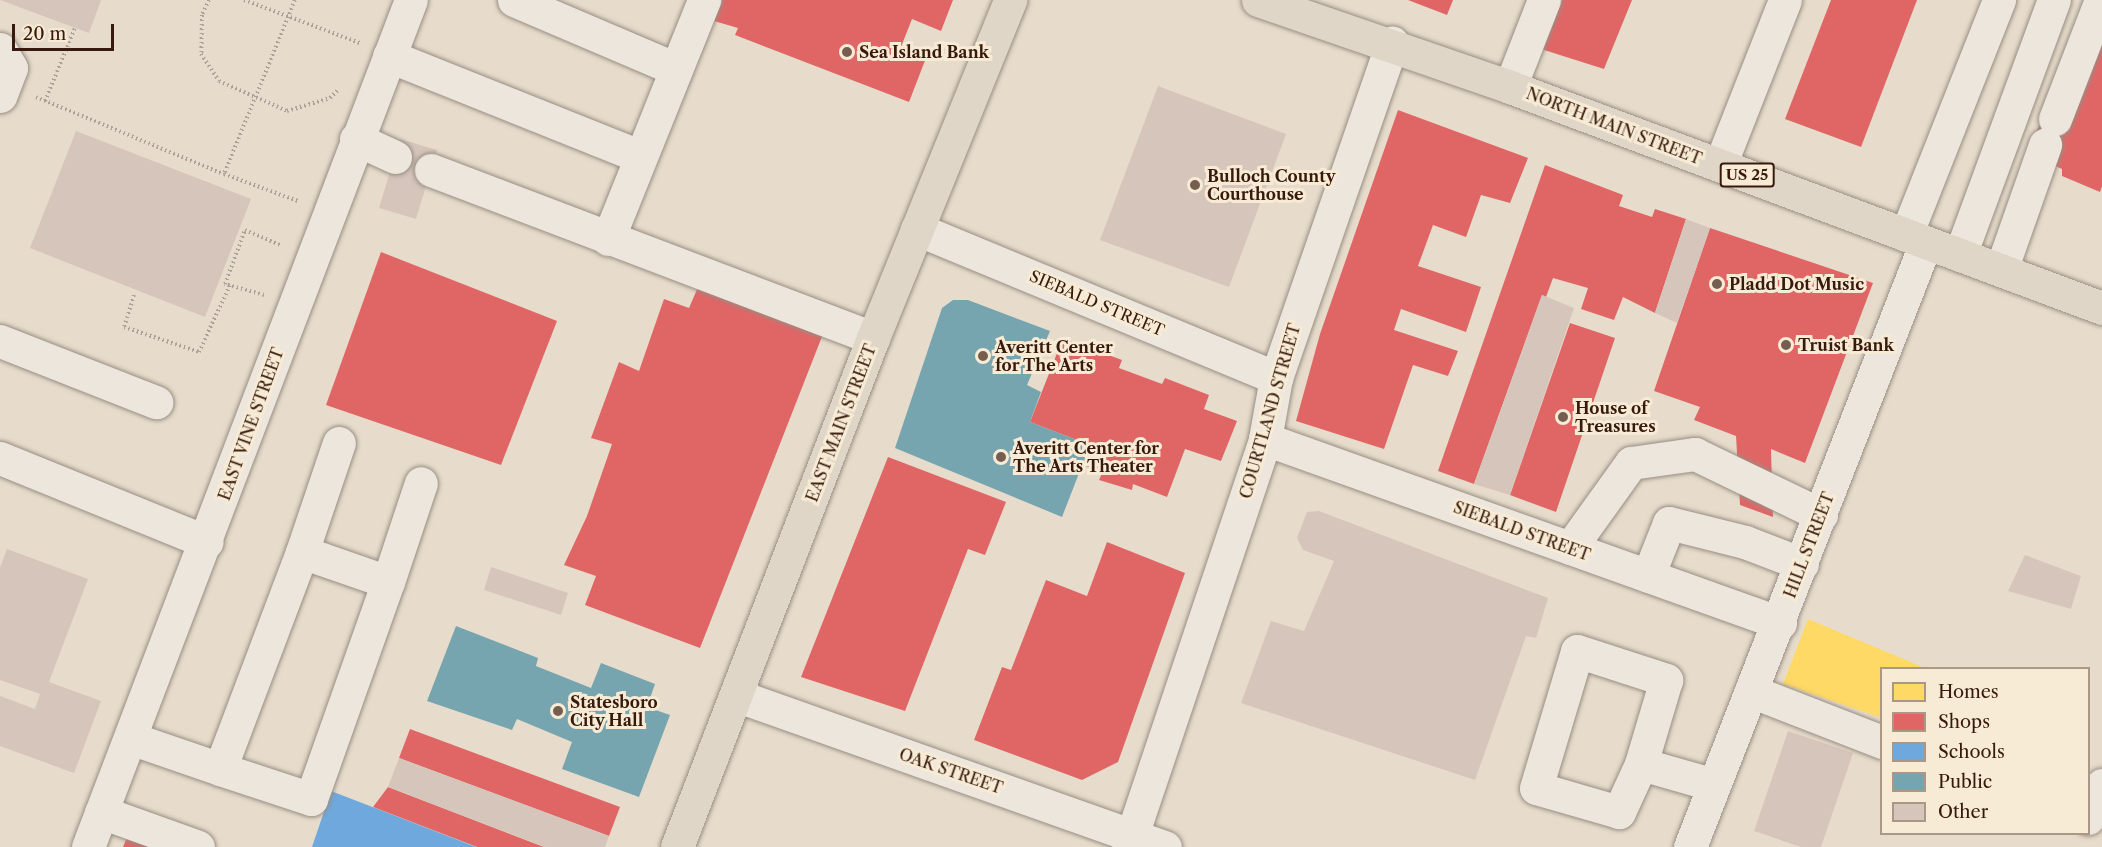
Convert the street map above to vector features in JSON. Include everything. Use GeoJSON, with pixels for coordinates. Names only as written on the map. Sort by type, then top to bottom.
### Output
{"type":"FeatureCollection","features":[{"type":"Feature","properties":{"kind":"main road","name":"EAST MAIN STREET"},"geometry":{"type":"LineString","coordinates":[[677,847],[738,696],[873,338],[1010,0]]}},
{"type":"Feature","properties":{"kind":"main road","name":"NORTH MAIN STREET"},"geometry":{"type":"LineString","coordinates":[[1258,0],[1392,43],[2102,308]]}},
{"type":"Feature","properties":{"kind":"street","name":"EAST VINE STREET"},"geometry":{"type":"LineString","coordinates":[[88,847],[207,542],[356,139],[376,50],[411,0]]}},
{"type":"Feature","properties":{"kind":"street"},"geometry":{"type":"LineString","coordinates":[[514,0],[676,69]]}},
{"type":"Feature","properties":{"kind":"street"},"geometry":{"type":"LineString","coordinates":[[608,239],[704,0]]}},
{"type":"Feature","properties":{"kind":"street"},"geometry":{"type":"LineString","coordinates":[[1510,87],[1544,0]]}},
{"type":"Feature","properties":{"kind":"street"},"geometry":{"type":"LineString","coordinates":[[1720,165],[1785,0]]}},
{"type":"Feature","properties":{"kind":"street","name":"HILL STREET"},"geometry":{"type":"LineString","coordinates":[[1689,847],[1821,515],[2000,0]]}},
{"type":"Feature","properties":{"kind":"street"},"geometry":{"type":"LineString","coordinates":[[1960,255],[2054,0]]}},
{"type":"Feature","properties":{"kind":"street"},"geometry":{"type":"LineString","coordinates":[[2001,270],[2050,132],[2101,0]]}},
{"type":"Feature","properties":{"kind":"street","name":"COURTLAND STREET"},"geometry":{"type":"LineString","coordinates":[[1130,841],[1265,439],[1276,378],[1392,43]]}},
{"type":"Feature","properties":{"kind":"street"},"geometry":{"type":"LineString","coordinates":[[0,49],[10,68],[12,94]]}},
{"type":"Feature","properties":{"kind":"street"},"geometry":{"type":"LineString","coordinates":[[376,50],[641,157]]}},
{"type":"Feature","properties":{"kind":"street"},"geometry":{"type":"LineString","coordinates":[[356,139],[395,157]]}},
{"type":"Feature","properties":{"kind":"street"},"geometry":{"type":"LineString","coordinates":[[431,170],[873,338]]}},
{"type":"Feature","properties":{"kind":"street","name":"SIEBALD STREET"},"geometry":{"type":"LineString","coordinates":[[917,229],[1276,378]]}},
{"type":"Feature","properties":{"kind":"street"},"geometry":{"type":"LineString","coordinates":[[0,340],[156,402]]}},
{"type":"Feature","properties":{"kind":"street","name":"SIEBALD STREET"},"geometry":{"type":"LineString","coordinates":[[1265,439],[1779,623]]}},
{"type":"Feature","properties":{"kind":"street"},"geometry":{"type":"LineString","coordinates":[[220,769],[302,552],[339,443]]}},
{"type":"Feature","properties":{"kind":"street"},"geometry":{"type":"LineString","coordinates":[[1570,548],[1631,463],[1695,454],[1821,515]]}},
{"type":"Feature","properties":{"kind":"street"},"geometry":{"type":"LineString","coordinates":[[0,458],[207,542]]}},
{"type":"Feature","properties":{"kind":"street"},"geometry":{"type":"LineString","coordinates":[[130,738],[311,799],[422,483]]}},
{"type":"Feature","properties":{"kind":"street"},"geometry":{"type":"LineString","coordinates":[[1648,576],[1669,523],[1744,542],[1802,564]]}},
{"type":"Feature","properties":{"kind":"street"},"geometry":{"type":"LineString","coordinates":[[302,552],[388,582]]}},
{"type":"Feature","properties":{"kind":"street"},"geometry":{"type":"LineString","coordinates":[[1577,651],[1666,680],[1641,764],[1619,812],[1536,788],[1577,651]]}},
{"type":"Feature","properties":{"kind":"street"},"geometry":{"type":"LineString","coordinates":[[1751,692],[1880,742]]}},
{"type":"Feature","properties":{"kind":"street","name":"OAK STREET"},"geometry":{"type":"LineString","coordinates":[[738,696],[1130,841],[1165,847]]}},
{"type":"Feature","properties":{"kind":"street"},"geometry":{"type":"LineString","coordinates":[[1641,764],[1714,785]]}},
{"type":"Feature","properties":{"kind":"street"},"geometry":{"type":"LineString","coordinates":[[2090,813],[2102,785]]}},
{"type":"Feature","properties":{"kind":"street"},"geometry":{"type":"LineString","coordinates":[[100,812],[198,847]]}},
{"type":"Feature","properties":{"kind":"path"},"geometry":{"type":"LineString","coordinates":[[208,0],[202,15],[201,54],[219,81],[255,99],[287,111],[330,98],[343,86]]}},
{"type":"Feature","properties":{"kind":"path"},"geometry":{"type":"LineString","coordinates":[[244,0],[376,50]]}},
{"type":"Feature","properties":{"kind":"path"},"geometry":{"type":"LineString","coordinates":[[224,174],[295,0]]}},
{"type":"Feature","properties":{"kind":"path"},"geometry":{"type":"LineString","coordinates":[[45,101],[75,28]]}},
{"type":"Feature","properties":{"kind":"path"},"geometry":{"type":"LineString","coordinates":[[12,94],[45,101],[224,174],[302,203]]}},
{"type":"Feature","properties":{"kind":"path"},"geometry":{"type":"LineString","coordinates":[[266,296],[225,284],[245,230],[285,247]]}},
{"type":"Feature","properties":{"kind":"path"},"geometry":{"type":"LineString","coordinates":[[134,296],[124,327],[199,352],[230,285]]}},
{"type":"Feature","properties":{"kind":"building: Homes"},"geometry":{"type":"Polygon","coordinates":[[[1808,619],[1923,667],[1880,667],[1880,717],[1783,684],[1808,619]]]}},
{"type":"Feature","properties":{"kind":"building: Shops","name":"Sea Island Bank"},"geometry":{"type":"Polygon","coordinates":[[[722,0],[953,0],[941,31],[912,19],[901,47],[926,58],[909,102],[735,35],[738,28],[714,21],[722,0]]]}},
{"type":"Feature","properties":{"kind":"building: Shops"},"geometry":{"type":"Polygon","coordinates":[[[1408,0],[1453,0],[1447,15],[1408,0]]]}},
{"type":"Feature","properties":{"kind":"building: Shops"},"geometry":{"type":"Polygon","coordinates":[[[1562,0],[1632,0],[1604,69],[1541,49],[1562,0]]]}},
{"type":"Feature","properties":{"kind":"building: Shops"},"geometry":{"type":"Polygon","coordinates":[[[1831,0],[1917,0],[1861,147],[1785,119],[1831,0]]]}},
{"type":"Feature","properties":{"kind":"building: Shops"},"geometry":{"type":"Polygon","coordinates":[[[2102,22],[2102,186],[2100,192],[2062,176],[2062,169],[2044,161],[2033,140],[2044,114],[2102,22]]]}},
{"type":"Feature","properties":{"kind":"building: Shops"},"geometry":{"type":"Polygon","coordinates":[[[1398,110],[1528,158],[1510,203],[1481,195],[1466,237],[1433,225],[1418,266],[1481,287],[1466,332],[1401,309],[1394,330],[1458,351],[1448,376],[1413,365],[1384,449],[1296,421],[1320,334],[1398,110]]]}},
{"type":"Feature","properties":{"kind":"building: Shops"},"geometry":{"type":"Polygon","coordinates":[[[1545,165],[1623,195],[1619,206],[1652,217],[1655,209],[1686,219],[1655,313],[1623,297],[1614,320],[1581,309],[1588,288],[1553,278],[1546,297],[1542,295],[1474,484],[1438,471],[1545,165]]]}},
{"type":"Feature","properties":{"kind":"building: Shops","name":"Truist Bank"},"geometry":{"type":"Polygon","coordinates":[[[1710,228],[1873,283],[1805,463],[1771,449],[1773,517],[1740,505],[1736,436],[1694,420],[1700,407],[1654,391],[1710,228]]]}},
{"type":"Feature","properties":{"kind":"building: Shops"},"geometry":{"type":"Polygon","coordinates":[[[381,252],[557,321],[501,465],[326,405],[381,252]]]}},
{"type":"Feature","properties":{"kind":"building: Shops"},"geometry":{"type":"Polygon","coordinates":[[[698,287],[823,334],[700,648],[585,605],[596,576],[564,565],[587,516],[612,444],[591,438],[619,362],[639,371],[664,299],[689,308],[698,287]]]}},
{"type":"Feature","properties":{"kind":"building: Shops","name":"House of Treasures"},"geometry":{"type":"Polygon","coordinates":[[[1570,323],[1615,338],[1556,512],[1510,495],[1570,323]]]}},
{"type":"Feature","properties":{"kind":"building: Shops"},"geometry":{"type":"Polygon","coordinates":[[[1063,338],[1122,360],[1119,368],[1162,384],[1165,378],[1209,395],[1204,409],[1237,421],[1221,461],[1185,449],[1167,497],[1133,484],[1132,490],[1099,480],[1103,471],[1082,465],[1090,445],[1030,422],[1063,338]]]}},
{"type":"Feature","properties":{"kind":"building: Shops"},"geometry":{"type":"Polygon","coordinates":[[[888,457],[1006,502],[985,555],[968,549],[905,711],[801,677],[888,457]]]}},
{"type":"Feature","properties":{"kind":"building: Shops"},"geometry":{"type":"Polygon","coordinates":[[[1107,542],[1185,573],[1118,762],[1082,780],[974,740],[1002,667],[1011,670],[1046,580],[1087,596],[1107,542]]]}},
{"type":"Feature","properties":{"kind":"building: Shops"},"geometry":{"type":"Polygon","coordinates":[[[410,729],[620,807],[609,836],[399,758],[410,729]]]}},
{"type":"Feature","properties":{"kind":"building: Shops"},"geometry":{"type":"Polygon","coordinates":[[[388,787],[544,847],[477,847],[373,807],[388,787]]]}},
{"type":"Feature","properties":{"kind":"building: Shops"},"geometry":{"type":"Polygon","coordinates":[[[128,835],[159,847],[123,847],[128,835]]]}},
{"type":"Feature","properties":{"kind":"building: Schools"},"geometry":{"type":"Polygon","coordinates":[[[331,791],[476,847],[312,847],[331,791]]]}},
{"type":"Feature","properties":{"kind":"building: Public","name":"Bulloch County Courthouse"},"geometry":{"type":"Polygon","coordinates":[[[1160,91],[1283,138],[1230,277],[1107,232],[1160,91]]]}},
{"type":"Feature","properties":{"kind":"building: Public"},"geometry":{"type":"Polygon","coordinates":[[[953,300],[968,300],[1050,331],[1027,385],[1041,392],[1030,422],[1090,445],[1062,517],[895,448],[942,308],[953,300]]]}},
{"type":"Feature","properties":{"kind":"building: Public","name":"Statesboro City Hall"},"geometry":{"type":"Polygon","coordinates":[[[456,626],[538,658],[536,666],[591,688],[601,663],[655,684],[647,707],[670,715],[639,797],[562,769],[572,742],[517,719],[512,730],[427,701],[456,626]]]}},
{"type":"Feature","properties":{"kind":"building: Other"},"geometry":{"type":"Polygon","coordinates":[[[0,0],[101,0],[89,33],[0,0]]]}},
{"type":"Feature","properties":{"kind":"building: Other","name":"Bulloch County Courthouse"},"geometry":{"type":"Polygon","coordinates":[[[1158,86],[1286,134],[1229,287],[1100,240],[1158,86]]]}},
{"type":"Feature","properties":{"kind":"building: Other"},"geometry":{"type":"Polygon","coordinates":[[[76,131],[251,199],[205,317],[30,248],[76,131]]]}},
{"type":"Feature","properties":{"kind":"building: Other"},"geometry":{"type":"Polygon","coordinates":[[[400,139],[437,150],[416,219],[379,208],[400,139]]]}},
{"type":"Feature","properties":{"kind":"building: Other"},"geometry":{"type":"Polygon","coordinates":[[[1686,219],[1710,228],[1677,323],[1655,313],[1686,219]]]}},
{"type":"Feature","properties":{"kind":"building: Other"},"geometry":{"type":"Polygon","coordinates":[[[1542,295],[1574,308],[1510,495],[1474,484],[1542,295]]]}},
{"type":"Feature","properties":{"kind":"building: Other"},"geometry":{"type":"Polygon","coordinates":[[[1319,511],[1548,598],[1536,638],[1526,636],[1475,780],[1241,703],[1271,621],[1304,631],[1334,561],[1303,550],[1297,538],[1307,512],[1319,511]]]}},
{"type":"Feature","properties":{"kind":"building: Other"},"geometry":{"type":"Polygon","coordinates":[[[7,549],[88,579],[49,682],[101,701],[74,773],[0,746],[0,696],[35,709],[40,694],[0,680],[0,568],[7,549]]]}},
{"type":"Feature","properties":{"kind":"building: Other"},"geometry":{"type":"Polygon","coordinates":[[[2025,555],[2081,576],[2071,609],[2008,591],[2025,555]]]}},
{"type":"Feature","properties":{"kind":"building: Other"},"geometry":{"type":"Polygon","coordinates":[[[491,567],[568,593],[561,615],[484,590],[491,567]]]}},
{"type":"Feature","properties":{"kind":"building: Other"},"geometry":{"type":"Polygon","coordinates":[[[1788,731],[1853,753],[1821,847],[1801,847],[1754,831],[1788,731]]]}},
{"type":"Feature","properties":{"kind":"building: Other"},"geometry":{"type":"Polygon","coordinates":[[[399,758],[609,836],[605,847],[545,847],[388,787],[399,758]]]}},
{"type":"Feature","properties":{"kind":"place","name":"Sea Island Bank"},"geometry":{"type":"Point","coordinates":[847,52]}},
{"type":"Feature","properties":{"kind":"place","name":"Bulloch County Courthouse"},"geometry":{"type":"Point","coordinates":[1195,185]}},
{"type":"Feature","properties":{"kind":"place","name":"Pladd Dot Music"},"geometry":{"type":"Point","coordinates":[1717,284]}},
{"type":"Feature","properties":{"kind":"place","name":"Truist Bank"},"geometry":{"type":"Point","coordinates":[1786,345]}},
{"type":"Feature","properties":{"kind":"place","name":"Averitt Center for The Arts"},"geometry":{"type":"Point","coordinates":[983,356]}},
{"type":"Feature","properties":{"kind":"place","name":"House of Treasures"},"geometry":{"type":"Point","coordinates":[1563,417]}},
{"type":"Feature","properties":{"kind":"place","name":"Averitt Center for The Arts Theater"},"geometry":{"type":"Point","coordinates":[1001,457]}},
{"type":"Feature","properties":{"kind":"place","name":"Statesboro City Hall"},"geometry":{"type":"Point","coordinates":[558,711]}}]}
